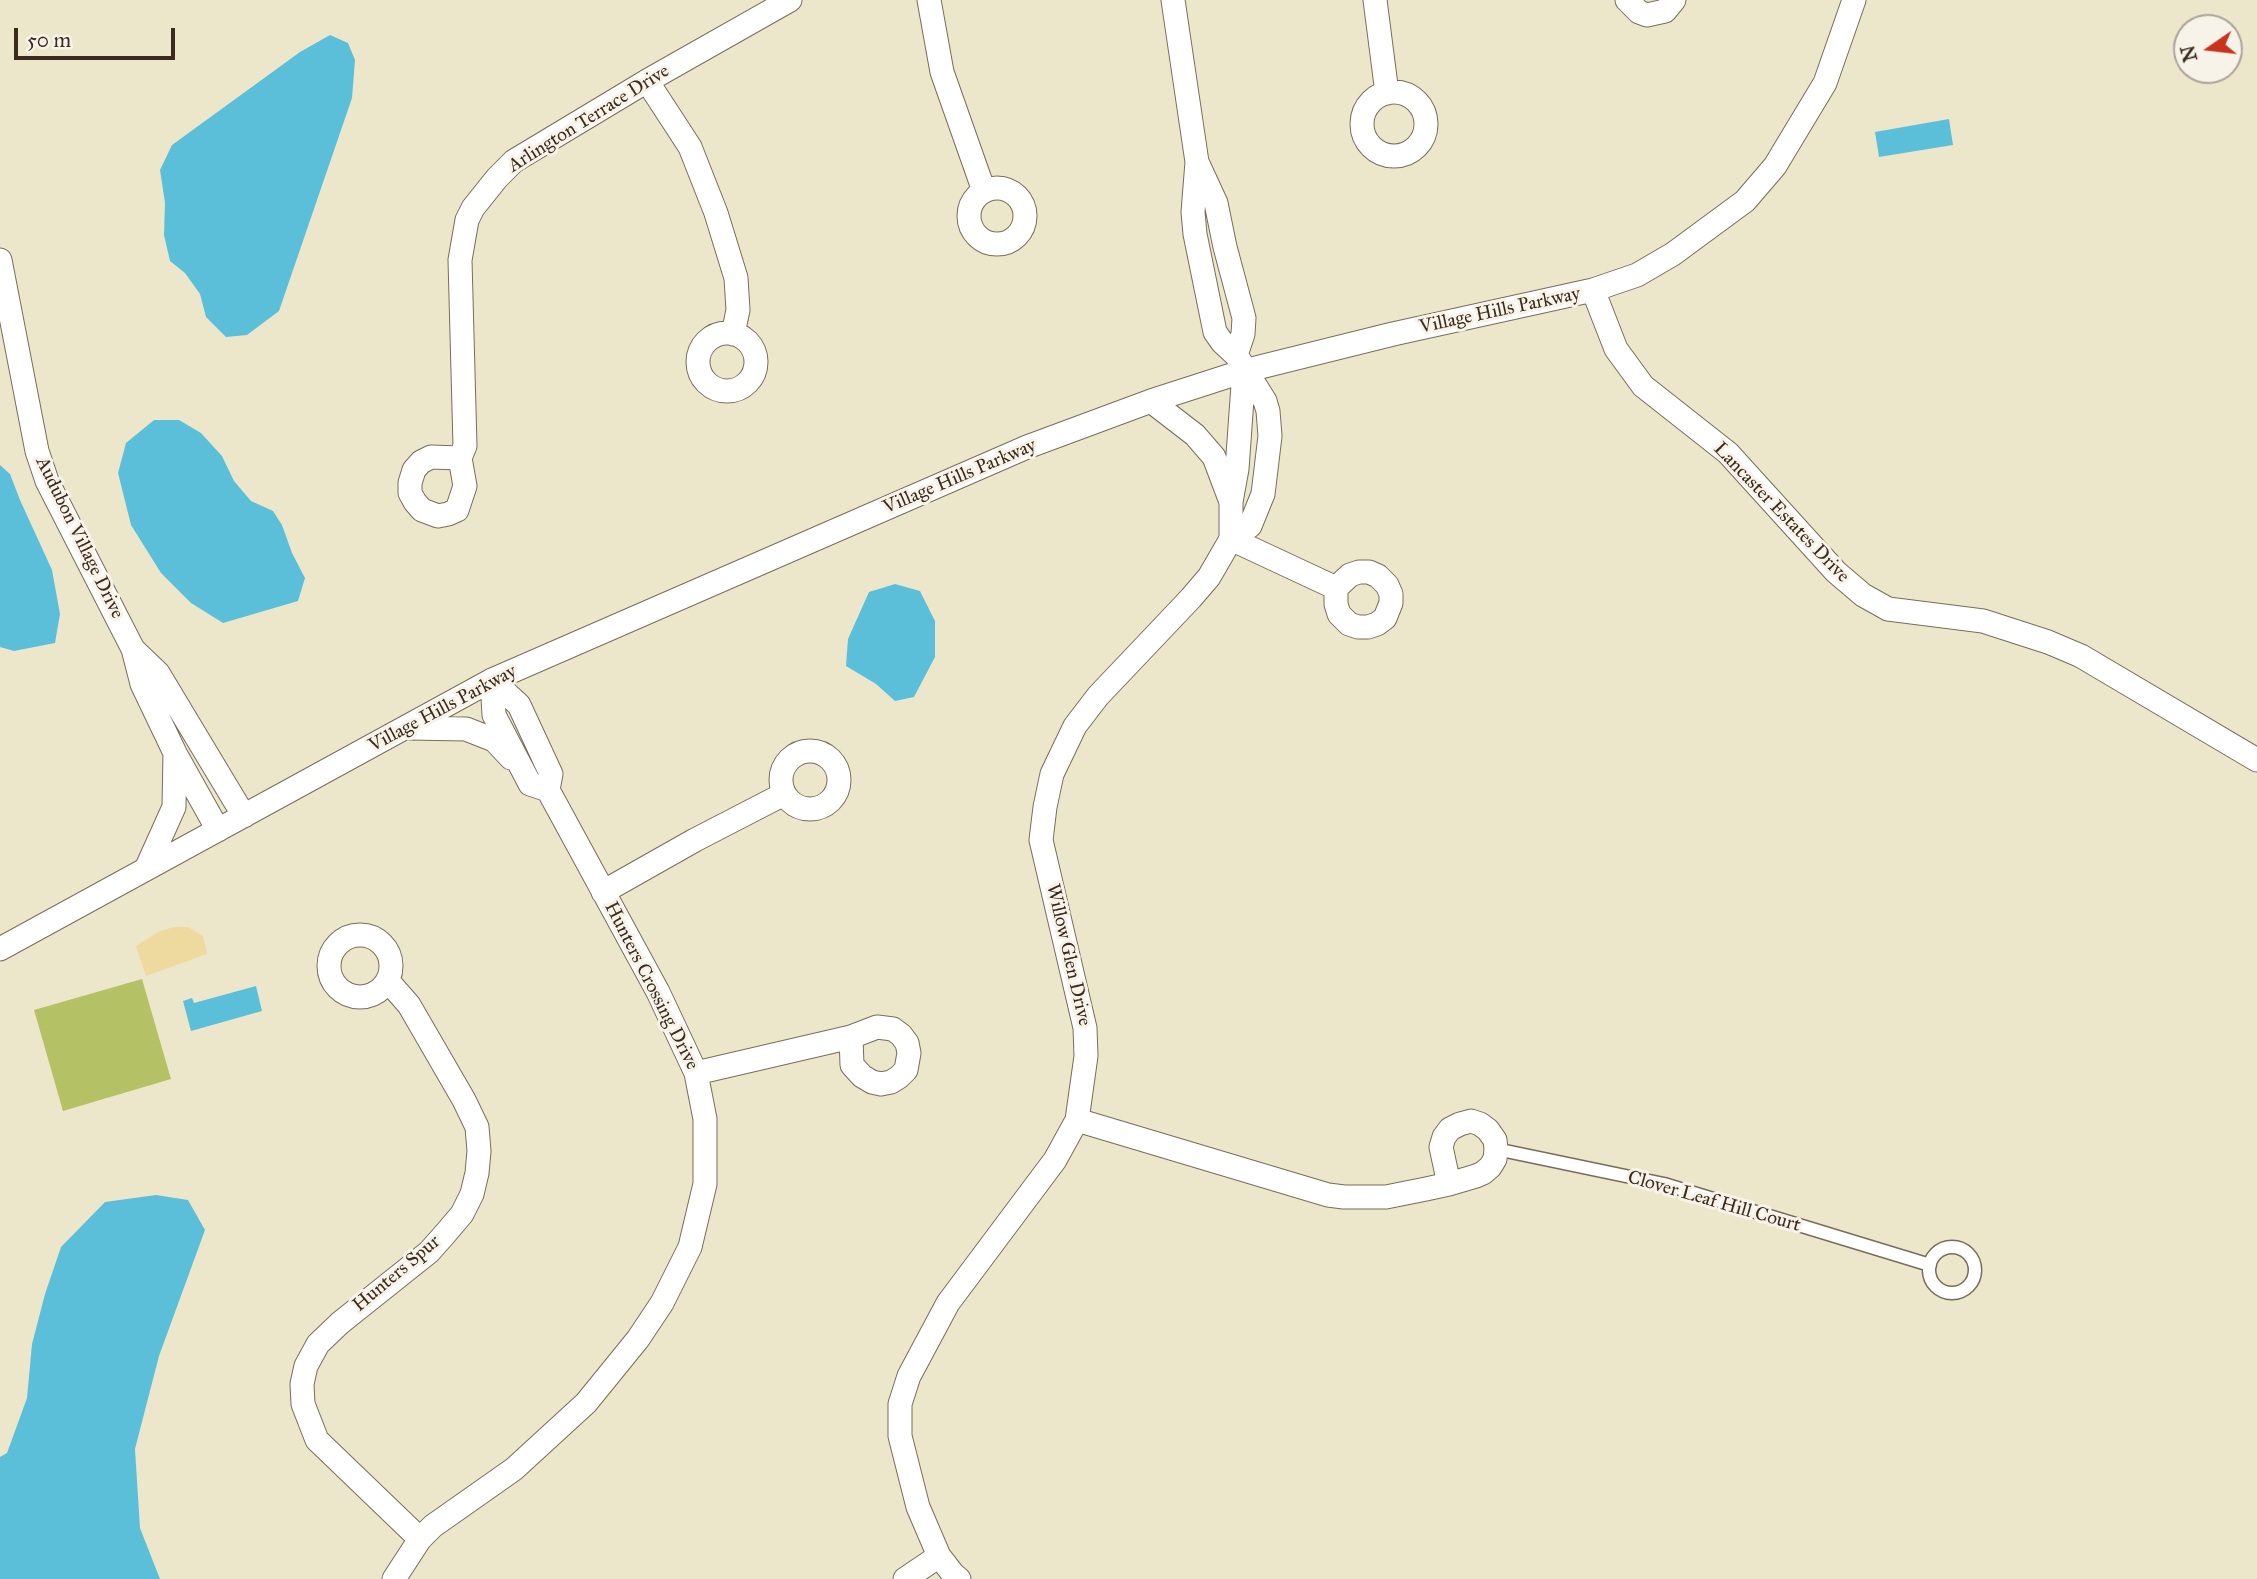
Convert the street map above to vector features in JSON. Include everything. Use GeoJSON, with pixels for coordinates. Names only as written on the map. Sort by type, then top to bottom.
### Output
{"type":"FeatureCollection","features":[{"type":"Feature","properties":{"kind":"street","name":"Arlington Terrace Drive"},"geometry":{"type":"LineString","coordinates":[[460,458],[465,446],[460,260],[465,229],[473,208],[514,161],[790,0]]}},
{"type":"Feature","properties":{"kind":"street"},"geometry":{"type":"LineString","coordinates":[[929,0],[942,72],[984,191]]}},
{"type":"Feature","properties":{"kind":"street"},"geometry":{"type":"LineString","coordinates":[[1173,0],[1197,162],[1216,203],[1244,318],[1237,468],[1231,502],[1231,539],[1336,588]]}},
{"type":"Feature","properties":{"kind":"street"},"geometry":{"type":"LineString","coordinates":[[1375,0],[1387,93]]}},
{"type":"Feature","properties":{"kind":"street"},"geometry":{"type":"LineString","coordinates":[[1627,0],[1639,12],[1647,15],[1665,11],[1674,0]]}},
{"type":"Feature","properties":{"kind":"street","name":"Village Hills Parkway"},"geometry":{"type":"LineString","coordinates":[[0,949],[492,680],[1027,447],[1151,401],[1240,363],[1393,334],[1592,290],[1637,275],[1673,254],[1745,201],[1775,166],[1825,83],[1854,0]]}},
{"type":"Feature","properties":{"kind":"street"},"geometry":{"type":"LineString","coordinates":[[647,81],[690,147],[716,213],[736,278],[738,310],[733,334]]}},
{"type":"Feature","properties":{"kind":"street","name":"Willow Glen Drive"},"geometry":{"type":"LineString","coordinates":[[959,1579],[939,1556],[918,1507],[900,1436],[900,1404],[909,1376],[948,1303],[1055,1160],[1077,1120],[1086,1056],[1085,1028],[1041,840],[1052,774],[1075,726],[1098,696],[1209,577],[1231,539],[1250,526],[1263,494],[1270,436],[1265,401],[1215,332],[1197,246],[1193,212],[1197,162]]}},
{"type":"Feature","properties":{"kind":"street","name":"Audubon Village Drive"},"geometry":{"type":"LineString","coordinates":[[0,260],[37,451],[47,481],[132,649],[142,684],[175,753],[218,830]]}},
{"type":"Feature","properties":{"kind":"street","name":"Lancaster Estates Drive"},"geometry":{"type":"LineString","coordinates":[[1592,290],[1616,349],[1643,386],[1728,453],[1836,572],[1863,595],[1888,609],[1983,621],[2070,651],[2257,760]]}},
{"type":"Feature","properties":{"kind":"street"},"geometry":{"type":"LineString","coordinates":[[1151,401],[1195,435],[1214,457],[1231,502]]}},
{"type":"Feature","properties":{"kind":"street","name":"Audubon Village Drive"},"geometry":{"type":"LineString","coordinates":[[132,649],[158,673],[244,816]]}},
{"type":"Feature","properties":{"kind":"street","name":"Hunters Crossing Drive"},"geometry":{"type":"LineString","coordinates":[[492,680],[495,715],[530,783],[548,790]]}},
{"type":"Feature","properties":{"kind":"street","name":"Hunters Crossing Drive"},"geometry":{"type":"LineString","coordinates":[[394,1579],[420,1539],[433,1526],[514,1469],[586,1403],[638,1339],[662,1303],[690,1247],[705,1184],[705,1119],[696,1073],[658,992],[548,790],[551,774],[519,705],[492,680]]}},
{"type":"Feature","properties":{"kind":"street","name":"Hunters Crossing Drive"},"geometry":{"type":"LineString","coordinates":[[405,728],[466,729],[494,740],[523,770]]}},
{"type":"Feature","properties":{"kind":"street","name":"Audubon Village Drive"},"geometry":{"type":"LineString","coordinates":[[147,867],[174,807],[175,753]]}},
{"type":"Feature","properties":{"kind":"street"},"geometry":{"type":"LineString","coordinates":[[603,892],[783,794]]}},
{"type":"Feature","properties":{"kind":"street","name":"Hunters Spur"},"geometry":{"type":"LineString","coordinates":[[388,981],[409,1005],[477,1127],[477,1173],[472,1194],[461,1214],[429,1252],[340,1323],[318,1344],[306,1366],[302,1384],[303,1404],[317,1440],[420,1539]]}},
{"type":"Feature","properties":{"kind":"street"},"geometry":{"type":"LineString","coordinates":[[696,1073],[860,1034]]}},
{"type":"Feature","properties":{"kind":"street"},"geometry":{"type":"LineString","coordinates":[[1077,1120],[1336,1196],[1386,1197],[1449,1184],[1483,1173],[1495,1159],[1496,1149],[1495,1140],[1488,1129],[1480,1124],[1471,1121],[1460,1124],[1450,1129],[1444,1137],[1441,1146],[1449,1184]]}},
{"type":"Feature","properties":{"kind":"street"},"geometry":{"type":"LineString","coordinates":[[905,1579],[939,1556]]}},
{"type":"Feature","properties":{"kind":"lane","name":"Clover Leaf Hill Court"},"geometry":{"type":"LineString","coordinates":[[1496,1149],[1664,1184],[1930,1265]]}},
{"type":"Feature","properties":{"kind":"green space"},"geometry":{"type":"Polygon","coordinates":[[[142,979],[171,1079],[63,1111],[34,1010],[142,979]]]}},
{"type":"Feature","properties":{"kind":"sand"},"geometry":{"type":"Polygon","coordinates":[[[188,927],[203,936],[207,954],[146,976],[136,946],[160,931],[188,927]]]}},
{"type":"Feature","properties":{"kind":"water"},"geometry":{"type":"Polygon","coordinates":[[[330,35],[348,43],[355,60],[352,98],[279,311],[247,335],[226,337],[206,317],[200,294],[185,273],[170,261],[164,235],[165,203],[160,170],[172,145],[300,52],[330,35]]]}},
{"type":"Feature","properties":{"kind":"water"},"geometry":{"type":"Polygon","coordinates":[[[1949,119],[1953,145],[1879,157],[1875,132],[1949,119]]]}},
{"type":"Feature","properties":{"kind":"water"},"geometry":{"type":"Polygon","coordinates":[[[154,420],[179,420],[201,433],[222,456],[234,481],[251,501],[273,511],[305,578],[298,601],[223,623],[191,603],[161,573],[131,525],[118,473],[126,443],[154,420]]]}},
{"type":"Feature","properties":{"kind":"water"},"geometry":{"type":"Polygon","coordinates":[[[0,465],[10,474],[52,570],[60,614],[55,643],[14,651],[0,647],[0,465]]]}},
{"type":"Feature","properties":{"kind":"water"},"geometry":{"type":"Polygon","coordinates":[[[895,584],[920,591],[935,621],[935,657],[914,697],[895,701],[876,684],[846,666],[848,639],[869,592],[895,584]]]}},
{"type":"Feature","properties":{"kind":"water"},"geometry":{"type":"Polygon","coordinates":[[[256,986],[262,1011],[191,1031],[183,1001],[192,998],[194,1003],[256,986]]]}},
{"type":"Feature","properties":{"kind":"water"},"geometry":{"type":"Polygon","coordinates":[[[156,1195],[188,1200],[205,1230],[159,1356],[135,1449],[140,1528],[160,1579],[0,1579],[0,1457],[7,1453],[27,1398],[32,1344],[61,1247],[105,1202],[156,1195]]]}}]}
